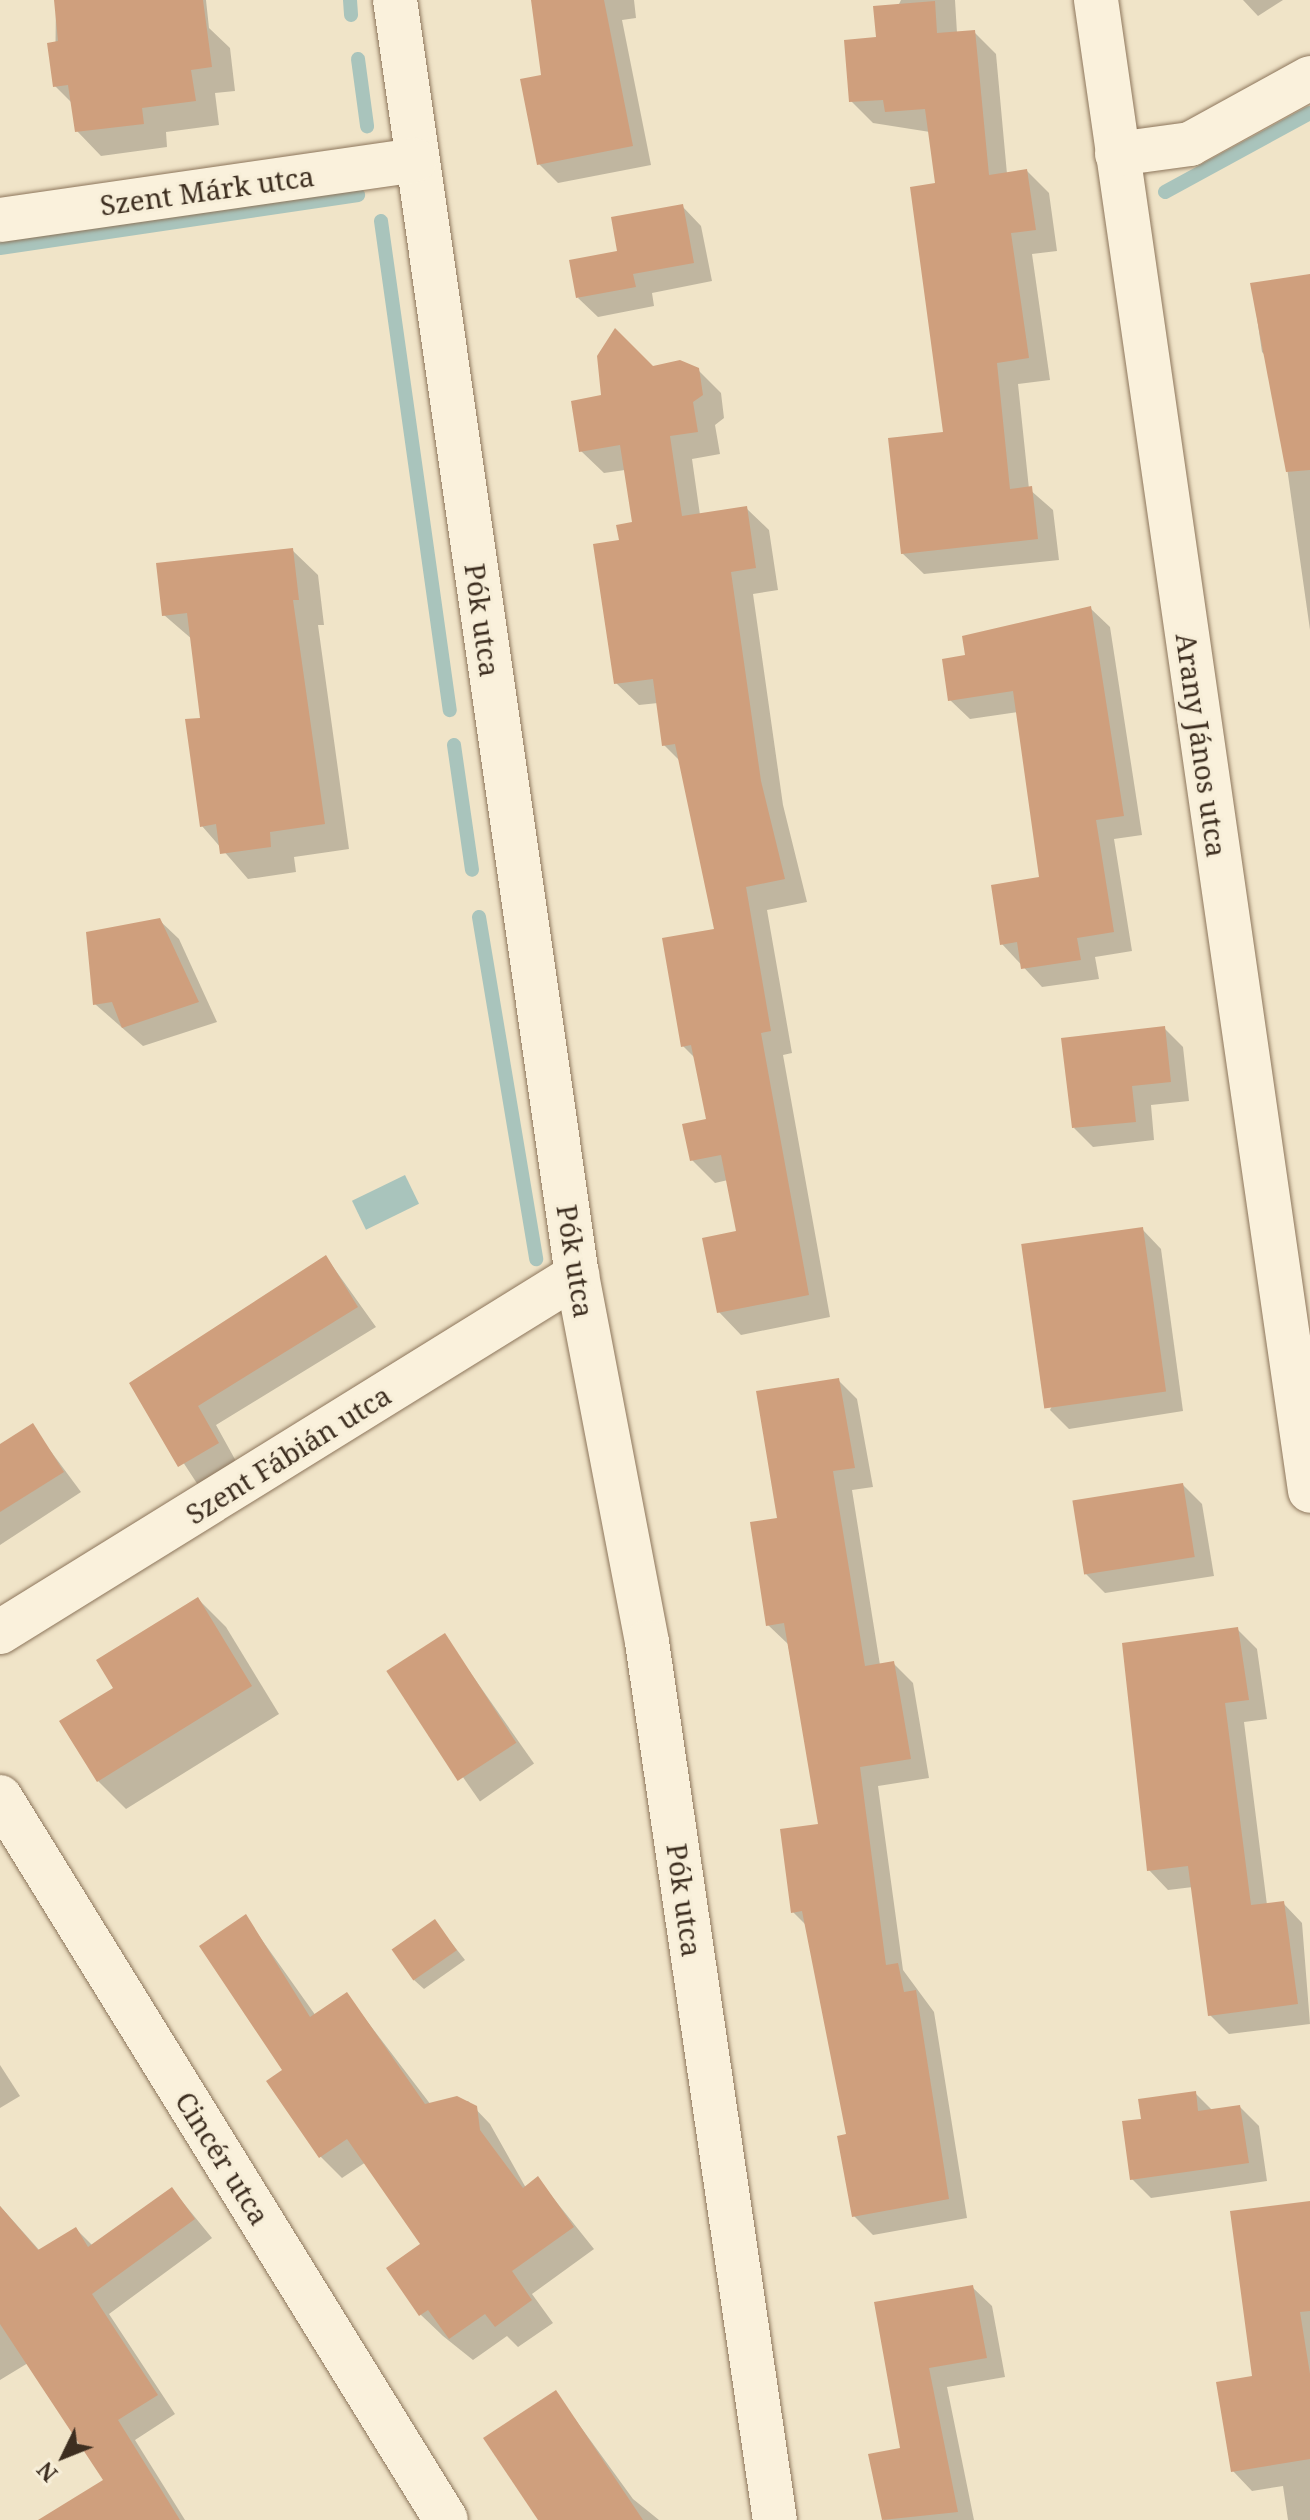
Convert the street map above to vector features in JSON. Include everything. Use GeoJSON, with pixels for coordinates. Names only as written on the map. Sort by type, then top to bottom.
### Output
{"type":"FeatureCollection","features":[{"type":"Feature","properties":{"kind":"street","name":"Pók utca"},"geometry":{"type":"LineString","coordinates":[[395,0],[415,160],[577,1275],[647,1642],[775,2520]]}},
{"type":"Feature","properties":{"kind":"street","name":"Arany János utca"},"geometry":{"type":"LineString","coordinates":[[1096,0],[1310,1491]]}},
{"type":"Feature","properties":{"kind":"street"},"geometry":{"type":"LineString","coordinates":[[1117,154],[1190,144],[1310,78]]}},
{"type":"Feature","properties":{"kind":"street","name":"Szent Márk utca"},"geometry":{"type":"LineString","coordinates":[[0,220],[415,160]]}},
{"type":"Feature","properties":{"kind":"street","name":"Szent Fábián utca"},"geometry":{"type":"LineString","coordinates":[[0,1632],[577,1275]]}},
{"type":"Feature","properties":{"kind":"street","name":"Cincér utca"},"geometry":{"type":"LineString","coordinates":[[0,1797],[446,2520]]}},
{"type":"Feature","properties":{"kind":"water"},"geometry":{"type":"Polygon","coordinates":[[[405,1175],[419,1204],[366,1230],[352,1201],[405,1175]]]}},
{"type":"Feature","properties":{"kind":"building"},"geometry":{"type":"Polygon","coordinates":[[[54,0],[203,0],[212,67],[191,70],[196,101],[142,108],[144,124],[75,132],[68,85],[53,87],[47,43],[58,41],[54,0]]]}},
{"type":"Feature","properties":{"kind":"building"},"geometry":{"type":"Polygon","coordinates":[[[531,0],[604,0],[633,146],[537,165],[520,79],[541,75],[531,0]]]}},
{"type":"Feature","properties":{"kind":"building"},"geometry":{"type":"Polygon","coordinates":[[[935,1],[937,33],[975,30],[989,175],[1027,169],[1036,230],[1011,233],[1029,358],[997,363],[1010,489],[1032,486],[1038,539],[901,554],[888,438],[943,432],[910,187],[935,183],[925,109],[885,112],[883,100],[849,102],[844,40],[876,37],[873,6],[935,1]]]}},
{"type":"Feature","properties":{"kind":"building"},"geometry":{"type":"Polygon","coordinates":[[[683,204],[694,263],[633,274],[636,287],[576,298],[569,260],[617,251],[611,217],[683,204]]]}},
{"type":"Feature","properties":{"kind":"building"},"geometry":{"type":"Polygon","coordinates":[[[1310,274],[1310,470],[1286,472],[1250,283],[1310,274]]]}},
{"type":"Feature","properties":{"kind":"building"},"geometry":{"type":"Polygon","coordinates":[[[615,328],[653,366],[680,360],[699,368],[703,395],[693,402],[698,432],[670,436],[682,516],[747,506],[756,568],[731,572],[761,781],[785,879],[746,887],[771,1031],[761,1033],[809,1295],[717,1313],[702,1238],[736,1231],[721,1155],[690,1161],[682,1124],[706,1119],[691,1045],[681,1047],[662,938],[714,929],[675,744],[662,746],[653,679],[614,684],[593,544],[619,540],[616,525],[632,522],[620,445],[579,452],[571,401],[601,395],[597,356],[615,328]]]}},
{"type":"Feature","properties":{"kind":"building"},"geometry":{"type":"Polygon","coordinates":[[[293,548],[299,600],[293,600],[325,824],[270,832],[271,847],[220,854],[216,824],[200,827],[185,719],[200,718],[187,613],[162,616],[156,563],[293,548]]]}},
{"type":"Feature","properties":{"kind":"building"},"geometry":{"type":"Polygon","coordinates":[[[1091,606],[1124,816],[1096,820],[1114,932],[1077,938],[1081,960],[1021,969],[1017,942],[1000,945],[991,885],[1039,877],[1013,691],[948,701],[942,659],[965,655],[962,636],[1091,606]]]}},
{"type":"Feature","properties":{"kind":"building"},"geometry":{"type":"Polygon","coordinates":[[[160,918],[199,1002],[122,1028],[112,1002],[93,1005],[86,932],[160,918]]]}},
{"type":"Feature","properties":{"kind":"building"},"geometry":{"type":"Polygon","coordinates":[[[1165,1026],[1171,1082],[1132,1086],[1136,1122],[1072,1128],[1061,1038],[1165,1026]]]}},
{"type":"Feature","properties":{"kind":"building"},"geometry":{"type":"Polygon","coordinates":[[[1143,1227],[1166,1391],[1044,1409],[1021,1244],[1143,1227]]]}},
{"type":"Feature","properties":{"kind":"building"},"geometry":{"type":"Polygon","coordinates":[[[326,1255],[358,1307],[198,1406],[219,1443],[178,1467],[129,1383],[326,1255]]]}},
{"type":"Feature","properties":{"kind":"building"},"geometry":{"type":"Polygon","coordinates":[[[839,1378],[855,1468],[833,1471],[865,1666],[894,1661],[911,1759],[860,1767],[886,1965],[898,1963],[904,1992],[916,1990],[949,2199],[852,2217],[837,2136],[846,2134],[802,1911],[791,1913],[780,1829],[818,1824],[784,1623],[766,1626],[750,1522],[777,1518],[756,1391],[839,1378]]]}},
{"type":"Feature","properties":{"kind":"building"},"geometry":{"type":"Polygon","coordinates":[[[33,1423],[64,1472],[0,1512],[0,1444],[33,1423]]]}},
{"type":"Feature","properties":{"kind":"building"},"geometry":{"type":"Polygon","coordinates":[[[1183,1483],[1195,1557],[1084,1575],[1072,1501],[1183,1483]]]}},
{"type":"Feature","properties":{"kind":"building"},"geometry":{"type":"Polygon","coordinates":[[[198,1597],[252,1686],[97,1782],[59,1721],[113,1688],[96,1660],[198,1597]]]}},
{"type":"Feature","properties":{"kind":"building"},"geometry":{"type":"Polygon","coordinates":[[[1238,1627],[1249,1700],[1225,1703],[1251,1905],[1284,1901],[1298,2004],[1208,2016],[1188,1866],[1147,1871],[1122,1643],[1238,1627]]]}},
{"type":"Feature","properties":{"kind":"building"},"geometry":{"type":"Polygon","coordinates":[[[445,1633],[516,1743],[458,1781],[386,1671],[445,1633]]]}},
{"type":"Feature","properties":{"kind":"building"},"geometry":{"type":"Polygon","coordinates":[[[246,1914],[310,2017],[347,1992],[425,2104],[457,2096],[477,2106],[480,2130],[523,2188],[538,2176],[574,2227],[512,2271],[532,2300],[495,2327],[485,2314],[449,2339],[428,2310],[419,2316],[386,2268],[420,2244],[347,2139],[319,2158],[266,2081],[282,2070],[199,1946],[246,1914]]]}},
{"type":"Feature","properties":{"kind":"building"},"geometry":{"type":"Polygon","coordinates":[[[435,1919],[457,1950],[413,1981],[392,1949],[435,1919]]]}},
{"type":"Feature","properties":{"kind":"building"},"geometry":{"type":"Polygon","coordinates":[[[1196,2091],[1198,2111],[1240,2105],[1249,2163],[1130,2180],[1122,2121],[1141,2119],[1138,2099],[1196,2091]]]}},
{"type":"Feature","properties":{"kind":"building"},"geometry":{"type":"Polygon","coordinates":[[[172,2187],[195,2219],[92,2294],[158,2395],[118,2420],[180,2520],[38,2520],[103,2480],[0,2324],[0,2206],[38,2250],[76,2227],[88,2247],[172,2187]]]}},
{"type":"Feature","properties":{"kind":"building"},"geometry":{"type":"Polygon","coordinates":[[[1310,2201],[1310,2311],[1300,2312],[1310,2374],[1310,2459],[1231,2472],[1216,2382],[1252,2376],[1230,2211],[1310,2201]]]}},
{"type":"Feature","properties":{"kind":"building"},"geometry":{"type":"Polygon","coordinates":[[[973,2285],[987,2358],[929,2368],[958,2512],[882,2520],[868,2454],[900,2448],[874,2302],[973,2285]]]}},
{"type":"Feature","properties":{"kind":"building"},"geometry":{"type":"Polygon","coordinates":[[[556,2390],[643,2520],[538,2520],[483,2438],[556,2390]]]}},
{"type":"Feature","properties":{"kind":"waterway"},"geometry":{"type":"LineString","coordinates":[[350,0],[351,15]]}},
{"type":"Feature","properties":{"kind":"waterway"},"geometry":{"type":"LineString","coordinates":[[358,59],[367,126]]}},
{"type":"Feature","properties":{"kind":"waterway"},"geometry":{"type":"LineString","coordinates":[[1165,192],[1310,113]]}},
{"type":"Feature","properties":{"kind":"waterway"},"geometry":{"type":"LineString","coordinates":[[0,248],[358,195]]}},
{"type":"Feature","properties":{"kind":"waterway"},"geometry":{"type":"LineString","coordinates":[[381,221],[450,710]]}},
{"type":"Feature","properties":{"kind":"waterway"},"geometry":{"type":"LineString","coordinates":[[454,745],[472,870]]}},
{"type":"Feature","properties":{"kind":"waterway"},"geometry":{"type":"LineString","coordinates":[[479,917],[536,1259]]}}]}
